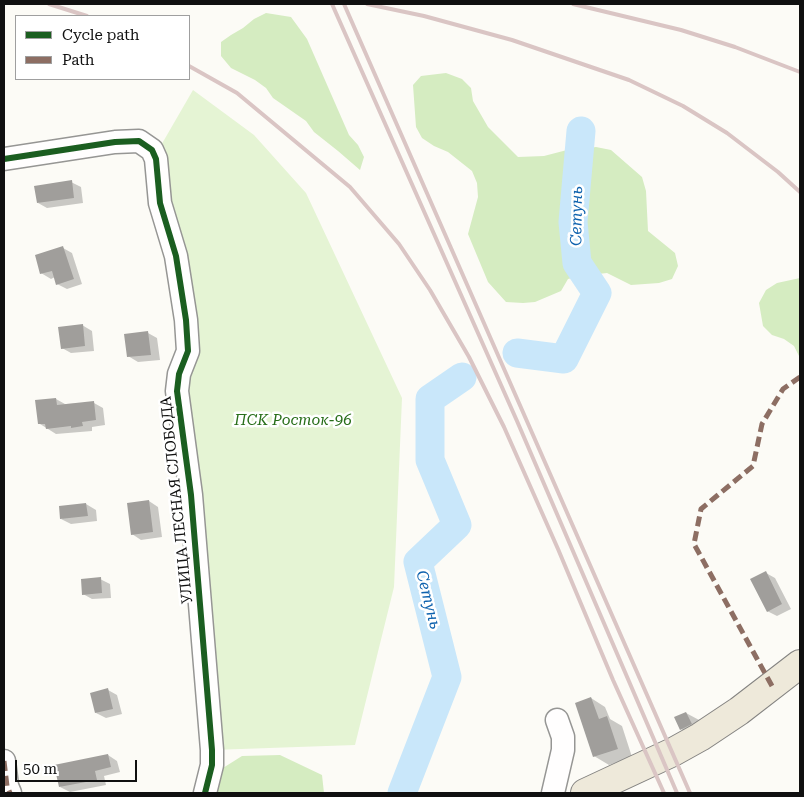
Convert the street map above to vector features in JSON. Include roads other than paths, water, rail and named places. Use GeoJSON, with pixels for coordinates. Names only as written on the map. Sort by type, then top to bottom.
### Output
{"type":"FeatureCollection","features":[{"type":"Feature","properties":{"kind":"main road"},"geometry":{"type":"LineString","coordinates":[[585,793],[674,752],[700,737],[739,711],[800,664]]}},
{"type":"Feature","properties":{"kind":"street","name":"УЛИЦА ЛЕСНАЯ СЛОБОДА"},"geometry":{"type":"LineString","coordinates":[[4,158],[115,142],[139,141],[152,150],[156,159],[160,203],[176,256],[186,320],[188,352],[179,374],[178,391],[191,495],[212,750],[212,766],[205,793]]}},
{"type":"Feature","properties":{"kind":"street"},"geometry":{"type":"LineString","coordinates":[[553,793],[563,750],[563,737],[557,720]]}},
{"type":"Feature","properties":{"kind":"street"},"geometry":{"type":"LineString","coordinates":[[4,761],[6,784]]}},
{"type":"Feature","properties":{"kind":"waterway","name":"Сетунь"},"geometry":{"type":"LineString","coordinates":[[517,353],[564,359],[597,293],[577,263],[573,222],[581,131]]}},
{"type":"Feature","properties":{"kind":"waterway","name":"Сетунь"},"geometry":{"type":"LineString","coordinates":[[402,793],[447,677],[418,562],[457,525],[430,460],[430,399],[462,377]]}},
{"type":"Feature","properties":{"kind":"railway"},"geometry":{"type":"LineString","coordinates":[[49,4],[84,15]]}},
{"type":"Feature","properties":{"kind":"railway"},"geometry":{"type":"LineString","coordinates":[[332,4],[517,421],[677,793]]}},
{"type":"Feature","properties":{"kind":"railway"},"geometry":{"type":"LineString","coordinates":[[344,4],[690,793]]}},
{"type":"Feature","properties":{"kind":"railway"},"geometry":{"type":"LineString","coordinates":[[367,4],[424,16],[512,40],[629,80],[683,106],[727,133],[778,172],[800,192]]}},
{"type":"Feature","properties":{"kind":"railway"},"geometry":{"type":"LineString","coordinates":[[573,4],[681,30],[735,47],[800,72]]}},
{"type":"Feature","properties":{"kind":"railway"},"geometry":{"type":"LineString","coordinates":[[190,67],[237,93],[350,187],[399,244],[430,290],[469,357],[504,427],[664,793]]}},
{"type":"Feature","properties":{"kind":"park label","name":"ПСК Росток-96"},"geometry":{"type":"Point","coordinates":[293,421]}}]}
